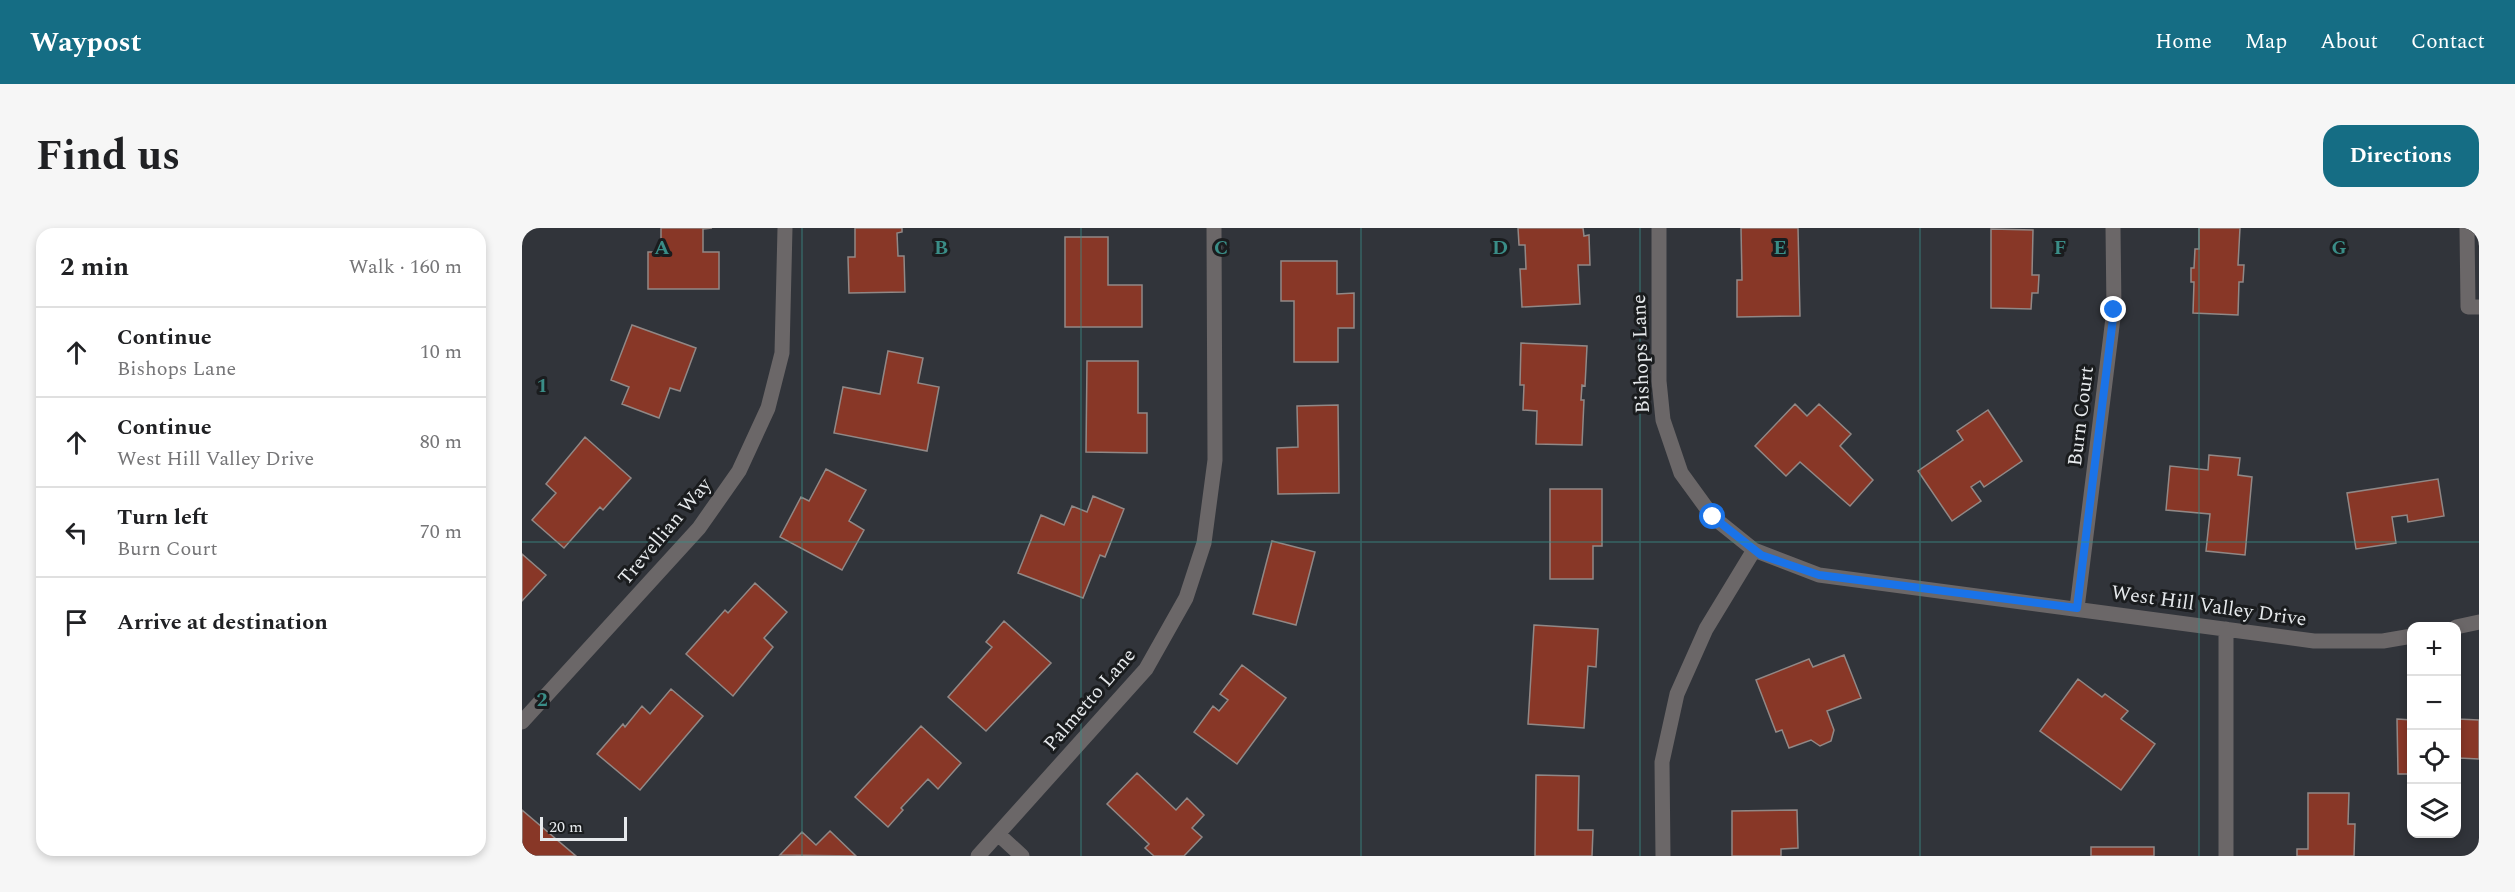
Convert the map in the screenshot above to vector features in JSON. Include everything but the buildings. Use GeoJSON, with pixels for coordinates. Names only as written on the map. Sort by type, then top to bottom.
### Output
{"type":"FeatureCollection","features":[{"type":"Feature","properties":{"kind":"street","name":"Trevellian Way"},"geometry":{"type":"LineString","coordinates":[[522,722],[699,528],[739,471],[768,408],[782,353],[785,228]]}},
{"type":"Feature","properties":{"kind":"street","name":"Palmetto Lane"},"geometry":{"type":"LineString","coordinates":[[978,856],[1146,669],[1186,597],[1204,543],[1215,460],[1214,228]]}},
{"type":"Feature","properties":{"kind":"street","name":"Bishops Lane"},"geometry":{"type":"LineString","coordinates":[[1659,228],[1659,381],[1663,420],[1681,473],[1713,517],[1754,550]]}},
{"type":"Feature","properties":{"kind":"street","name":"Burn Court"},"geometry":{"type":"LineString","coordinates":[[2077,608],[2114,310],[2114,228]]}},
{"type":"Feature","properties":{"kind":"street"},"geometry":{"type":"LineString","coordinates":[[2467,228],[2474,307]]}},
{"type":"Feature","properties":{"kind":"street"},"geometry":{"type":"LineString","coordinates":[[1663,856],[1662,762],[1677,694],[1706,629],[1754,550]]}},
{"type":"Feature","properties":{"kind":"street","name":"West Hill Valley Drive"},"geometry":{"type":"LineString","coordinates":[[1754,550],[1819,575],[2314,641],[2383,641],[2407,637]]}},
{"type":"Feature","properties":{"kind":"street"},"geometry":{"type":"LineString","coordinates":[[2461,626],[2479,622]]}},
{"type":"Feature","properties":{"kind":"street"},"geometry":{"type":"LineString","coordinates":[[2226,629],[2226,856]]}},
{"type":"Feature","properties":{"kind":"street"},"geometry":{"type":"LineString","coordinates":[[999,834],[1022,856]]}},
{"type":"Feature","properties":{"kind":"route"},"geometry":{"type":"LineString","coordinates":[[1713,517],[1761,555],[1819,575],[2077,608],[2114,310]]}}]}
